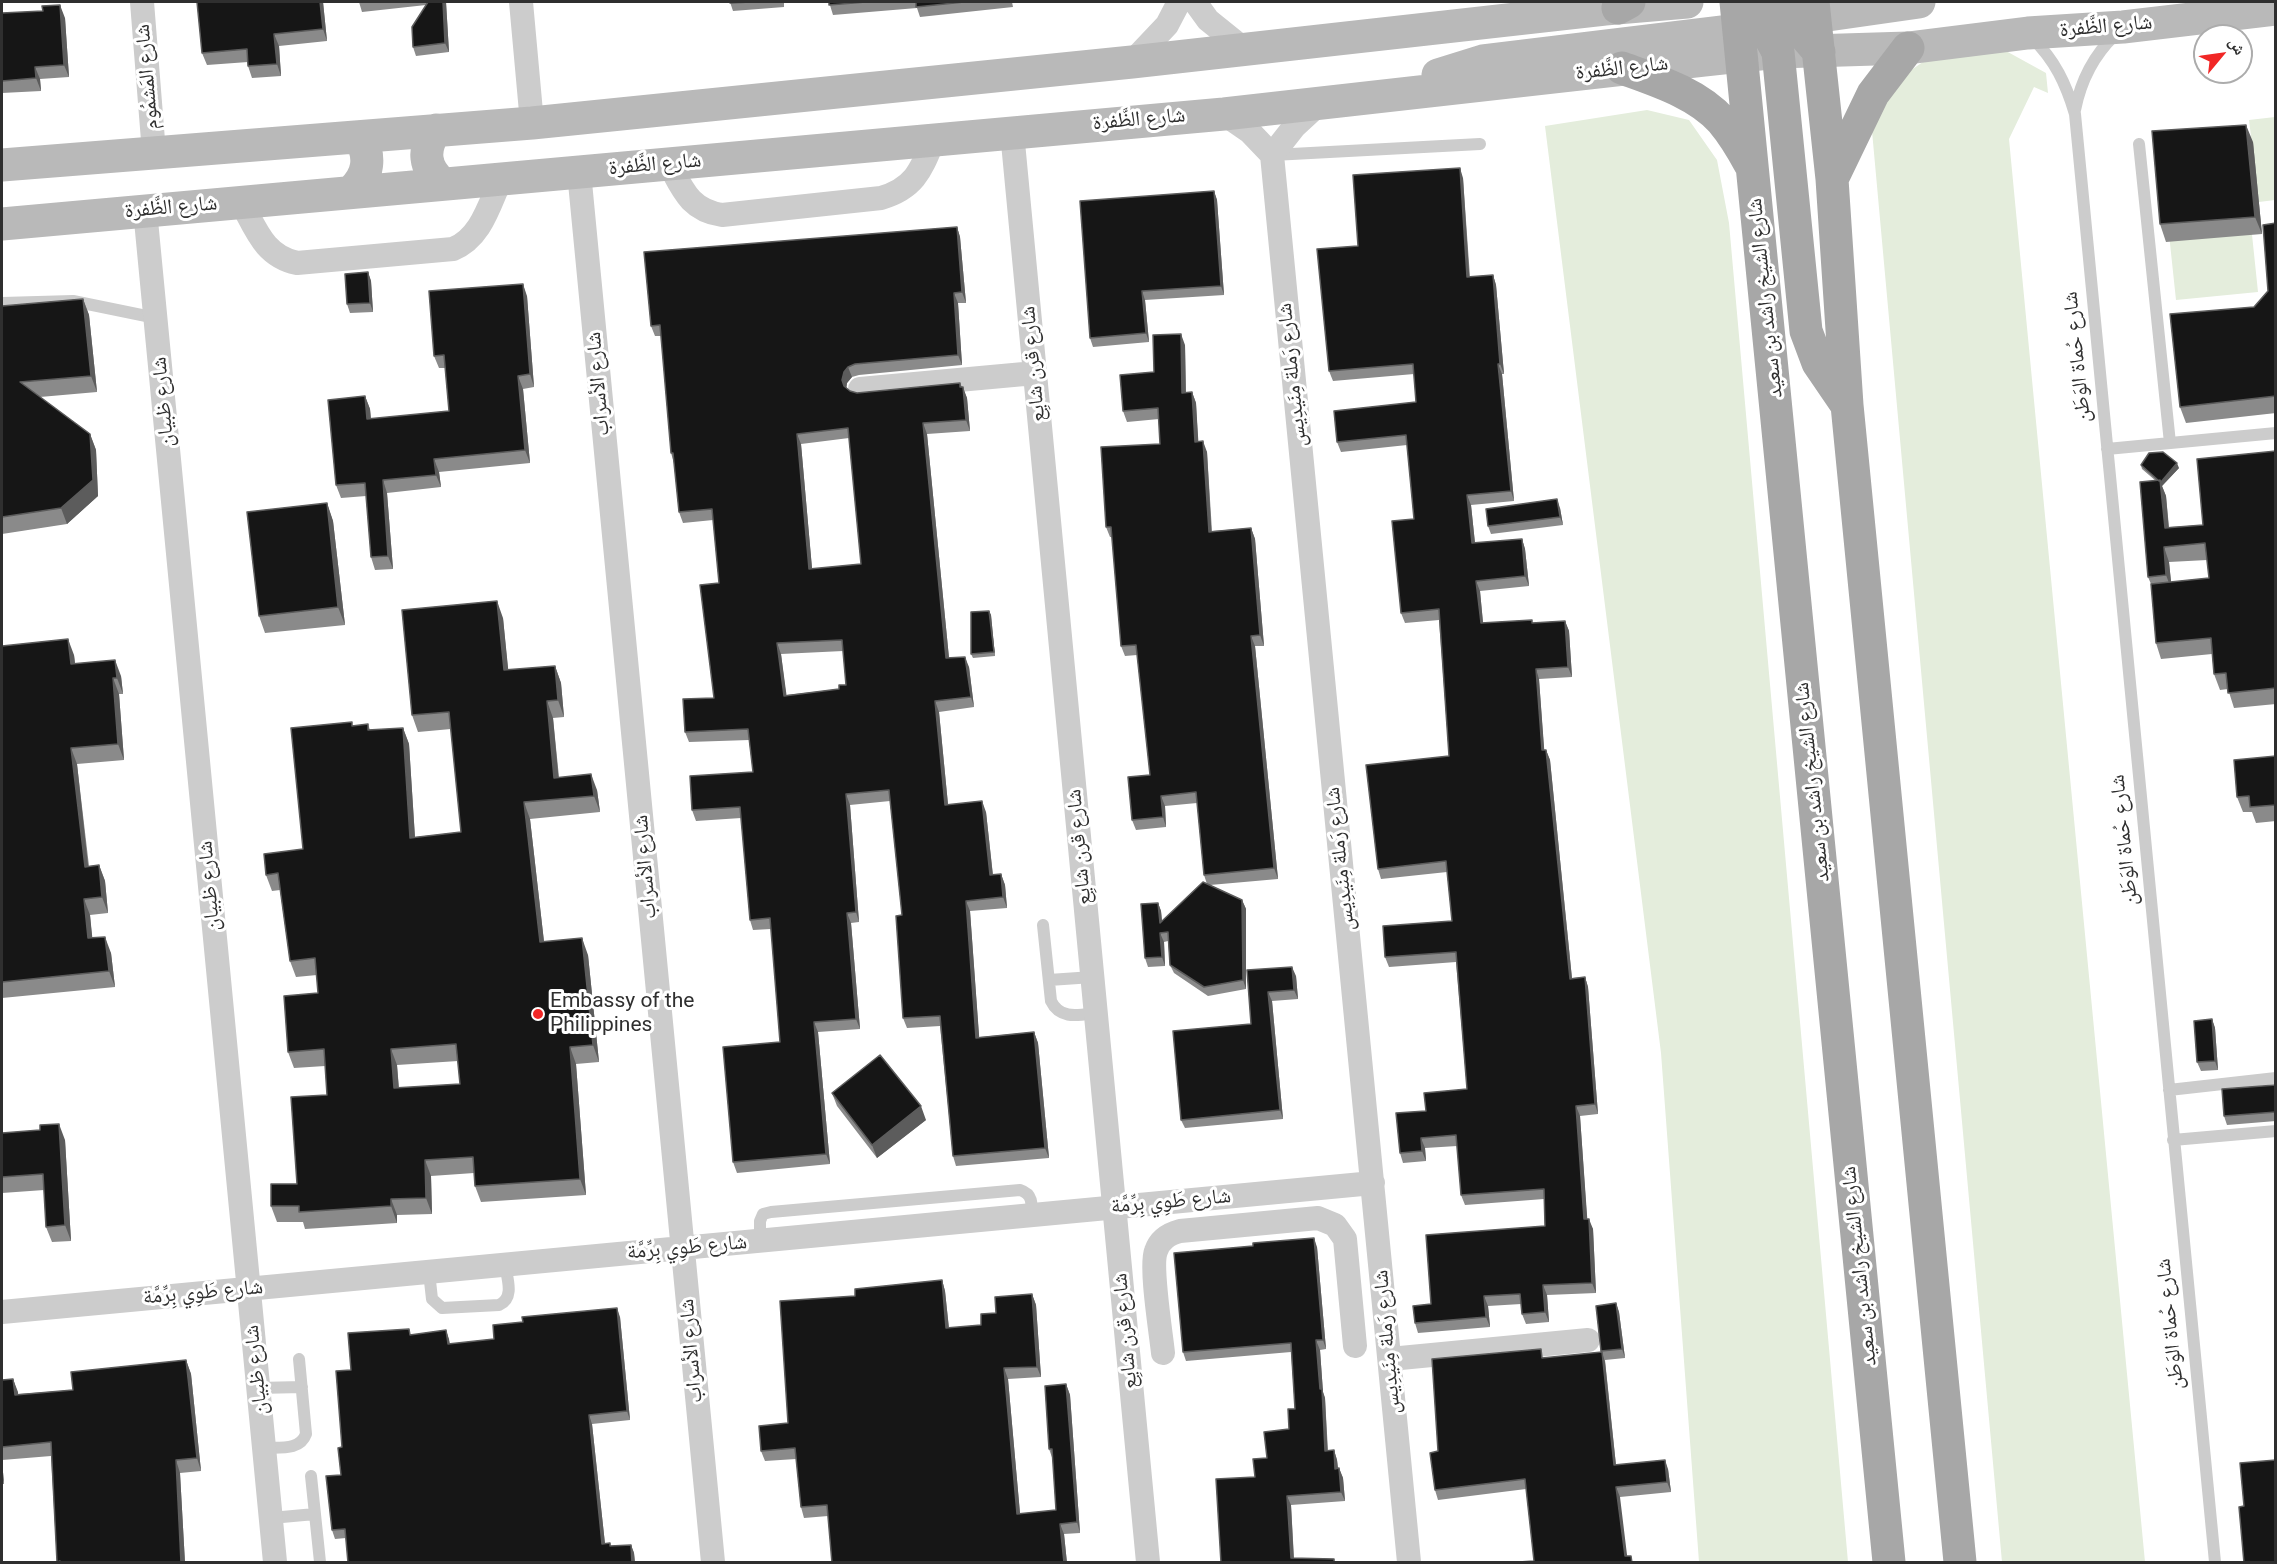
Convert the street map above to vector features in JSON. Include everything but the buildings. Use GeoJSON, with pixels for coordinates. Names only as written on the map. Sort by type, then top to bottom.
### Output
{"type":"FeatureCollection","features":[{"type":"Feature","properties":{"kind":"main road"},"geometry":{"type":"LineString","coordinates":[[2,165],[532,123],[1132,62],[1624,5],[1687,2]]}},
{"type":"Feature","properties":{"kind":"main road"},"geometry":{"type":"LineString","coordinates":[[1396,95],[1452,69],[1483,61],[1774,19],[1919,2]]}},
{"type":"Feature","properties":{"kind":"main road","name":"شارع الظَّفرة"},"geometry":{"type":"LineString","coordinates":[[1819,52],[1908,48],[2028,33],[2122,27],[2276,9]]}},
{"type":"Feature","properties":{"kind":"main road"},"geometry":{"type":"LineString","coordinates":[[1774,19],[1819,52],[1832,179],[1847,405],[1960,1563]]}},
{"type":"Feature","properties":{"kind":"main road"},"geometry":{"type":"LineString","coordinates":[[1774,19],[1806,331],[1818,363],[1847,405]]}},
{"type":"Feature","properties":{"kind":"main road","name":"شارع الظَّفرة"},"geometry":{"type":"LineString","coordinates":[[2,224],[1224,114],[1396,95],[1622,68],[1774,19]]}},
{"type":"Feature","properties":{"kind":"main road","name":"شارع الشيخ راشد بن سعيد"},"geometry":{"type":"LineString","coordinates":[[1774,19],[1754,170],[1888,1563]]}},
{"type":"Feature","properties":{"kind":"main road"},"geometry":{"type":"LineString","coordinates":[[1832,179],[1874,93],[1908,48]]}},
{"type":"Feature","properties":{"kind":"main road"},"geometry":{"type":"LineString","coordinates":[[1622,68],[1660,82],[1705,107],[1720,120],[1737,141],[1754,170]]}},
{"type":"Feature","properties":{"kind":"main road"},"geometry":{"type":"LineString","coordinates":[[435,130],[430,139],[426,158],[429,168],[442,183]]}},
{"type":"Feature","properties":{"kind":"main road"},"geometry":{"type":"LineString","coordinates":[[352,191],[359,184],[367,166],[365,146],[360,137]]}},
{"type":"Feature","properties":{"kind":"street","name":"شارع المَشمُوم"},"geometry":{"type":"LineString","coordinates":[[142,2],[154,153]]}},
{"type":"Feature","properties":{"kind":"street"},"geometry":{"type":"LineString","coordinates":[[521,2],[532,123]]}},
{"type":"Feature","properties":{"kind":"street"},"geometry":{"type":"LineString","coordinates":[[1132,62],[1167,25],[1179,2]]}},
{"type":"Feature","properties":{"kind":"street"},"geometry":{"type":"LineString","coordinates":[[1195,2],[1208,20],[1244,49]]}},
{"type":"Feature","properties":{"kind":"street"},"geometry":{"type":"LineString","coordinates":[[1224,114],[1250,132],[1272,155],[1294,127],[1320,103]]}},
{"type":"Feature","properties":{"kind":"street","name":"شارع قرن شايِع"},"geometry":{"type":"LineString","coordinates":[[1012,132],[1148,1563]]}},
{"type":"Feature","properties":{"kind":"street"},"geometry":{"type":"LineString","coordinates":[[669,164],[692,202],[701,209],[722,215],[893,195],[904,189],[919,173],[934,139]]}},
{"type":"Feature","properties":{"kind":"street","name":"شارع رَملة مِنَيدِيس"},"geometry":{"type":"LineString","coordinates":[[1272,155],[1409,1563]]}},
{"type":"Feature","properties":{"kind":"street","name":"شارع الأسراب"},"geometry":{"type":"LineString","coordinates":[[579,172],[713,1563]]}},
{"type":"Feature","properties":{"kind":"street"},"geometry":{"type":"LineString","coordinates":[[241,202],[268,249],[276,256],[297,263],[453,249],[462,246],[476,233],[501,179]]}},
{"type":"Feature","properties":{"kind":"street","name":"شارع ظبيان"},"geometry":{"type":"LineString","coordinates":[[145,210],[275,1563]]}},
{"type":"Feature","properties":{"kind":"street"},"geometry":{"type":"LineString","coordinates":[[860,389],[1035,373]]}},
{"type":"Feature","properties":{"kind":"street","name":"شارع طَوِي بِرِّمَّة"},"geometry":{"type":"LineString","coordinates":[[2,1312],[1373,1183]]}},
{"type":"Feature","properties":{"kind":"street"},"geometry":{"type":"LineString","coordinates":[[1247,1195],[1250,1225]]}},
{"type":"Feature","properties":{"kind":"street"},"geometry":{"type":"LineString","coordinates":[[1164,1353],[1154,1260],[1159,1244],[1171,1233],[1318,1218],[1327,1220],[1341,1231],[1347,1247],[1355,1346]]}},
{"type":"Feature","properties":{"kind":"street"},"geometry":{"type":"LineString","coordinates":[[1390,1359],[1588,1340]]}},
{"type":"Feature","properties":{"kind":"lane","name":"شارع حُماة الوَطَن"},"geometry":{"type":"LineString","coordinates":[[2074,114],[2079,89],[2089,66],[2104,45],[2122,27]]}},
{"type":"Feature","properties":{"kind":"lane","name":"شارع حُماة الوَطَن"},"geometry":{"type":"LineString","coordinates":[[2028,33],[2045,50],[2058,69],[2068,91],[2074,114],[2215,1563]]}},
{"type":"Feature","properties":{"kind":"lane"},"geometry":{"type":"LineString","coordinates":[[1272,155],[1480,144]]}},
{"type":"Feature","properties":{"kind":"lane"},"geometry":{"type":"LineString","coordinates":[[2139,144],[2170,443]]}},
{"type":"Feature","properties":{"kind":"lane"},"geometry":{"type":"LineString","coordinates":[[2,303],[73,301],[156,318]]}},
{"type":"Feature","properties":{"kind":"lane"},"geometry":{"type":"LineString","coordinates":[[2107,449],[2276,433]]}},
{"type":"Feature","properties":{"kind":"lane"},"geometry":{"type":"LineString","coordinates":[[1043,926],[1052,1001],[1058,1011],[1071,1015],[1096,1013]]}},
{"type":"Feature","properties":{"kind":"lane"},"geometry":{"type":"LineString","coordinates":[[1049,980],[1093,977]]}},
{"type":"Feature","properties":{"kind":"lane"},"geometry":{"type":"LineString","coordinates":[[2169,1090],[2276,1078]]}},
{"type":"Feature","properties":{"kind":"lane"},"geometry":{"type":"LineString","coordinates":[[2173,1140],[2276,1131]]}},
{"type":"Feature","properties":{"kind":"lane"},"geometry":{"type":"LineString","coordinates":[[429,1272],[432,1299],[442,1308],[499,1305],[504,1303],[509,1294],[505,1265]]}},
{"type":"Feature","properties":{"kind":"lane"},"geometry":{"type":"LineString","coordinates":[[264,1448],[296,1446],[305,1439],[299,1359]]}},
{"type":"Feature","properties":{"kind":"lane"},"geometry":{"type":"LineString","coordinates":[[258,1388],[302,1387]]}},
{"type":"Feature","properties":{"kind":"lane"},"geometry":{"type":"LineString","coordinates":[[311,1476],[320,1563]]}},
{"type":"Feature","properties":{"kind":"lane"},"geometry":{"type":"LineString","coordinates":[[271,1518],[315,1514]]}},
{"type":"Feature","properties":{"kind":"green space"},"geometry":{"type":"Polygon","coordinates":[[[2006,51],[2046,73],[2048,93],[2034,87],[2009,139],[2145,1562],[2002,1562],[1872,131],[1894,82],[1930,57],[2006,51]]]}},
{"type":"Feature","properties":{"kind":"green space"},"geometry":{"type":"Polygon","coordinates":[[[1647,110],[1689,120],[1717,160],[1729,223],[1848,1562],[1699,1562],[1661,1053],[1545,126],[1647,110]]]}},
{"type":"Feature","properties":{"kind":"green space"},"geometry":{"type":"Polygon","coordinates":[[[2275,117],[2275,200],[2259,202],[2249,120],[2275,117]]]}},
{"type":"Feature","properties":{"kind":"green space"},"geometry":{"type":"Polygon","coordinates":[[[2251,225],[2258,292],[2176,300],[2169,234],[2251,225]]]}},
{"type":"Feature","properties":{"kind":"place","name":"Embassy of the Philippines"},"geometry":{"type":"Point","coordinates":[538,1014]}}]}
